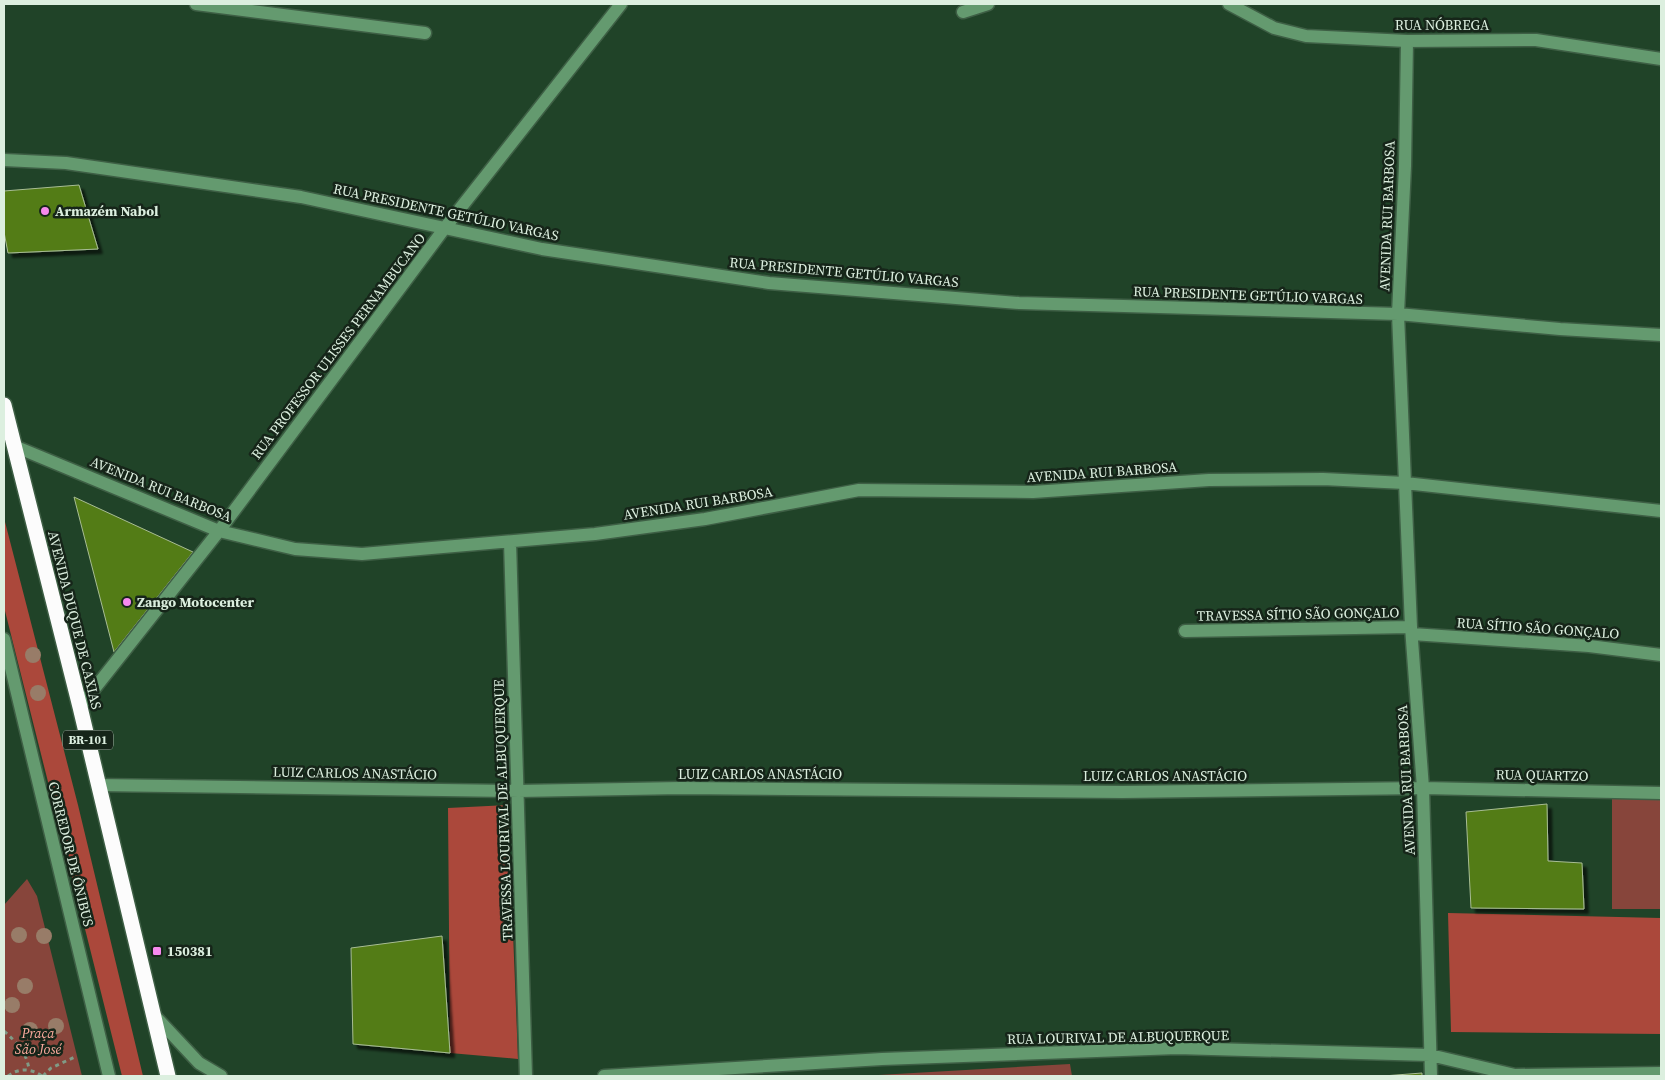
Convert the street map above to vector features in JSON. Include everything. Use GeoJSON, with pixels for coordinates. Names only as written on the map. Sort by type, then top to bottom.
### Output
{"type":"FeatureCollection","features":[{"type":"Feature","properties":{"kind":"highway","name":"AVENIDA DUQUE DE CAXIAS"},"geometry":{"type":"LineString","coordinates":[[4,405],[80,707],[168,1076]]}},
{"type":"Feature","properties":{"kind":"street"},"geometry":{"type":"LineString","coordinates":[[196,4],[425,33]]}},
{"type":"Feature","properties":{"kind":"street","name":"RUA PROFESSOR ULISSES PERNAMBUCANO"},"geometry":{"type":"LineString","coordinates":[[80,707],[219,531],[444,229],[621,4]]}},
{"type":"Feature","properties":{"kind":"street"},"geometry":{"type":"LineString","coordinates":[[963,12],[988,4]]}},
{"type":"Feature","properties":{"kind":"street","name":"RUA NÓBREGA"},"geometry":{"type":"LineString","coordinates":[[1229,4],[1274,28],[1306,36],[1407,41],[1536,40],[1661,59]]}},
{"type":"Feature","properties":{"kind":"street","name":"AVENIDA RUI BARBOSA"},"geometry":{"type":"LineString","coordinates":[[1407,41],[1405,166],[1398,314],[1412,631],[1423,788],[1431,1076]]}},
{"type":"Feature","properties":{"kind":"street","name":"RUA PRESIDENTE GETÚLIO VARGAS"},"geometry":{"type":"LineString","coordinates":[[4,160],[66,163],[301,197],[542,249],[769,283],[1019,303],[1398,314],[1560,329],[1661,335]]}},
{"type":"Feature","properties":{"kind":"street","name":"AVENIDA RUI BARBOSA"},"geometry":{"type":"LineString","coordinates":[[14,446],[219,531],[295,549],[362,554],[595,534],[705,519],[860,490],[1033,492],[1209,480],[1323,479],[1405,483],[1661,511]]}},
{"type":"Feature","properties":{"kind":"street","name":"TRAVESSA LOURIVAL DE ALBUQUERQUE"},"geometry":{"type":"LineString","coordinates":[[510,542],[526,1076]]}},
{"type":"Feature","properties":{"kind":"street","name":"TRAVESSA SÍTIO SÃO GONÇALO"},"geometry":{"type":"LineString","coordinates":[[1185,630],[1412,631]]}},
{"type":"Feature","properties":{"kind":"street","name":"RUA SÍTIO SÃO GONÇALO"},"geometry":{"type":"LineString","coordinates":[[1412,631],[1661,654]]}},
{"type":"Feature","properties":{"kind":"street","name":"CORREDOR DE ÔNIBUS"},"geometry":{"type":"LineString","coordinates":[[4,640],[109,1076]]}},
{"type":"Feature","properties":{"kind":"street","name":"LUIZ CARLOS ANASTÁCIO"},"geometry":{"type":"LineString","coordinates":[[98,785],[518,791],[700,788],[1122,792],[1423,788]]}},
{"type":"Feature","properties":{"kind":"street","name":"RUA QUARTZO"},"geometry":{"type":"LineString","coordinates":[[1423,788],[1661,793]]}},
{"type":"Feature","properties":{"kind":"street"},"geometry":{"type":"LineString","coordinates":[[154,1015],[199,1063],[222,1076]]}},
{"type":"Feature","properties":{"kind":"street","name":"RUA LOURIVAL DE ALBUQUERQUE"},"geometry":{"type":"LineString","coordinates":[[604,1076],[882,1059],[1177,1048],[1430,1055],[1515,1075],[1661,1073]]}},
{"type":"Feature","properties":{"kind":"path"},"geometry":{"type":"LineString","coordinates":[[4,1031],[21,1046],[27,1058],[29,1070]]}},
{"type":"Feature","properties":{"kind":"path"},"geometry":{"type":"LineString","coordinates":[[8,1076],[12,1072],[29,1070],[43,1076],[51,1068],[77,1056]]}},
{"type":"Feature","properties":{"kind":"green space"},"geometry":{"type":"Polygon","coordinates":[[[1612,797],[1661,798],[1661,909],[1612,909],[1612,797]]]}},
{"type":"Feature","properties":{"kind":"green space","name":"Praça São José"},"geometry":{"type":"Polygon","coordinates":[[[27,879],[37,896],[82,1076],[4,1076],[4,905],[27,879]]]}},
{"type":"Feature","properties":{"kind":"green space"},"geometry":{"type":"Polygon","coordinates":[[[1070,1064],[1072,1076],[861,1076],[1070,1064]]]}},
{"type":"Feature","properties":{"kind":"shaded area"},"geometry":{"type":"Polygon","coordinates":[[[4,518],[78,805],[143,1076],[122,1076],[4,607],[4,518]]]}},
{"type":"Feature","properties":{"kind":"shaded area"},"geometry":{"type":"Polygon","coordinates":[[[508,805],[518,1059],[450,1053],[448,808],[508,805]]]}},
{"type":"Feature","properties":{"kind":"shaded area"},"geometry":{"type":"Polygon","coordinates":[[[1448,913],[1661,918],[1661,1034],[1451,1032],[1448,913]]]}},
{"type":"Feature","properties":{"kind":"building","name":"Armazém Nabol"},"geometry":{"type":"Polygon","coordinates":[[[79,185],[98,249],[8,253],[4,232],[4,191],[79,185]]]}},
{"type":"Feature","properties":{"kind":"building","name":"Zango Motocenter"},"geometry":{"type":"Polygon","coordinates":[[[74,497],[193,552],[114,652],[74,497]]]}},
{"type":"Feature","properties":{"kind":"building"},"geometry":{"type":"Polygon","coordinates":[[[1547,804],[1548,861],[1582,863],[1584,909],[1471,908],[1466,812],[1547,804]]]}},
{"type":"Feature","properties":{"kind":"building"},"geometry":{"type":"Polygon","coordinates":[[[442,936],[450,1053],[353,1044],[351,948],[442,936]]]}},
{"type":"Feature","properties":{"kind":"building"},"geometry":{"type":"Polygon","coordinates":[[[1422,1073],[1422,1076],[1383,1076],[1422,1073]]]}},
{"type":"Feature","properties":{"kind":"place","name":"Armazém Nabol"},"geometry":{"type":"Point","coordinates":[45,211]}},
{"type":"Feature","properties":{"kind":"place","name":"Zango Motocenter"},"geometry":{"type":"Point","coordinates":[127,602]}},
{"type":"Feature","properties":{"kind":"place","name":"150381"},"geometry":{"type":"Point","coordinates":[157,951]}}]}
